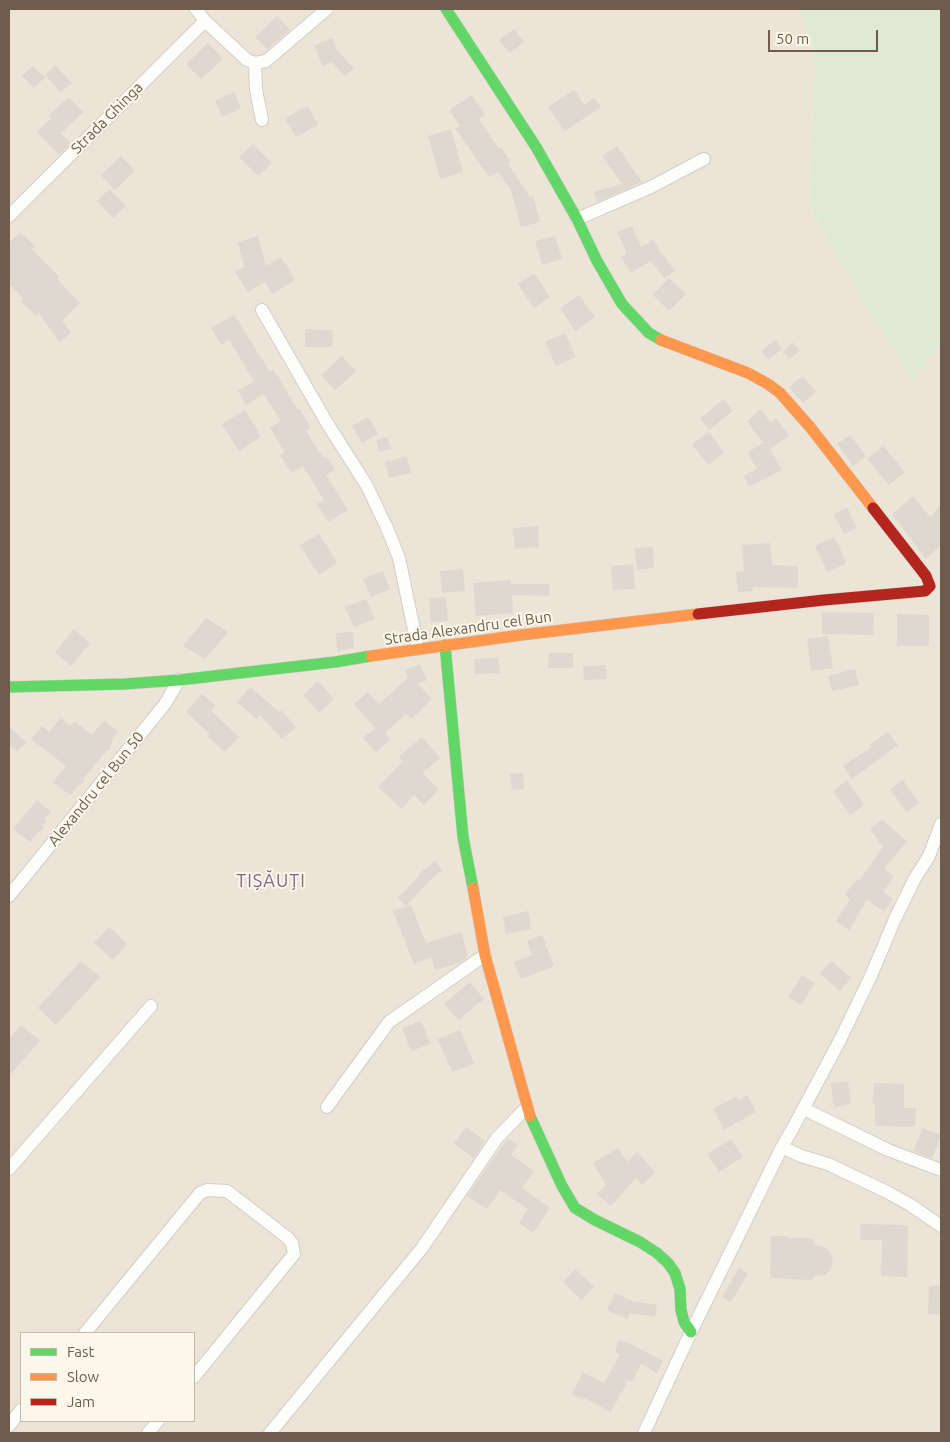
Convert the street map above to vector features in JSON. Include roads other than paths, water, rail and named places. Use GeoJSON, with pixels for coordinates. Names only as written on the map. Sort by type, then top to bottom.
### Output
{"type":"FeatureCollection","features":[{"type":"Feature","properties":{"kind":"street"},"geometry":{"type":"LineString","coordinates":[[196,9],[247,60],[255,63],[266,61],[327,9]]}},
{"type":"Feature","properties":{"kind":"street"},"geometry":{"type":"LineString","coordinates":[[446,9],[536,147],[622,304],[649,333],[667,343],[748,373],[780,393],[810,428],[936,589]]}},
{"type":"Feature","properties":{"kind":"street","name":"Strada Ghinga"},"geometry":{"type":"LineString","coordinates":[[9,216],[206,21]]}},
{"type":"Feature","properties":{"kind":"street"},"geometry":{"type":"LineString","coordinates":[[255,63],[256,90],[262,120]]}},
{"type":"Feature","properties":{"kind":"street"},"geometry":{"type":"LineString","coordinates":[[577,219],[651,188],[704,159]]}},
{"type":"Feature","properties":{"kind":"street"},"geometry":{"type":"LineString","coordinates":[[262,310],[327,423],[367,486],[387,528],[399,558],[418,649]]}},
{"type":"Feature","properties":{"kind":"street","name":"Strada Alexandru cel Bun"},"geometry":{"type":"LineString","coordinates":[[9,687],[125,684],[179,680],[335,662],[521,634],[936,589]]}},
{"type":"Feature","properties":{"kind":"street"},"geometry":{"type":"LineString","coordinates":[[445,645],[463,837],[485,955],[527,1107],[562,1186],[575,1208],[640,1242],[668,1263],[675,1273],[680,1290],[684,1322],[691,1332]]}},
{"type":"Feature","properties":{"kind":"street","name":"Alexandru cel Bun 50"},"geometry":{"type":"LineString","coordinates":[[9,896],[165,704],[179,680]]}},
{"type":"Feature","properties":{"kind":"street"},"geometry":{"type":"LineString","coordinates":[[644,1433],[691,1332],[782,1147],[804,1109],[858,1002],[914,880],[929,856],[941,824]]}},
{"type":"Feature","properties":{"kind":"street"},"geometry":{"type":"LineString","coordinates":[[327,1107],[389,1022],[485,955]]}},
{"type":"Feature","properties":{"kind":"street"},"geometry":{"type":"LineString","coordinates":[[9,1169],[151,1006]]}},
{"type":"Feature","properties":{"kind":"street"},"geometry":{"type":"LineString","coordinates":[[270,1433],[422,1248],[497,1138],[527,1107]]}},
{"type":"Feature","properties":{"kind":"street"},"geometry":{"type":"LineString","coordinates":[[804,1109],[888,1150],[941,1170]]}},
{"type":"Feature","properties":{"kind":"street"},"geometry":{"type":"LineString","coordinates":[[782,1147],[801,1156],[828,1164],[888,1192],[941,1226]]}},
{"type":"Feature","properties":{"kind":"street"},"geometry":{"type":"LineString","coordinates":[[86,1332],[200,1193],[207,1190],[227,1191],[288,1238],[292,1243],[294,1254],[195,1376]]}},
{"type":"Feature","properties":{"kind":"street"},"geometry":{"type":"LineString","coordinates":[[9,1426],[20,1411]]}},
{"type":"Feature","properties":{"kind":"street"},"geometry":{"type":"LineString","coordinates":[[148,1433],[157,1422]]}},
{"type":"Feature","properties":{"kind":"district","name":"TIȘĂUȚI"},"geometry":{"type":"Point","coordinates":[271,881]}}]}
